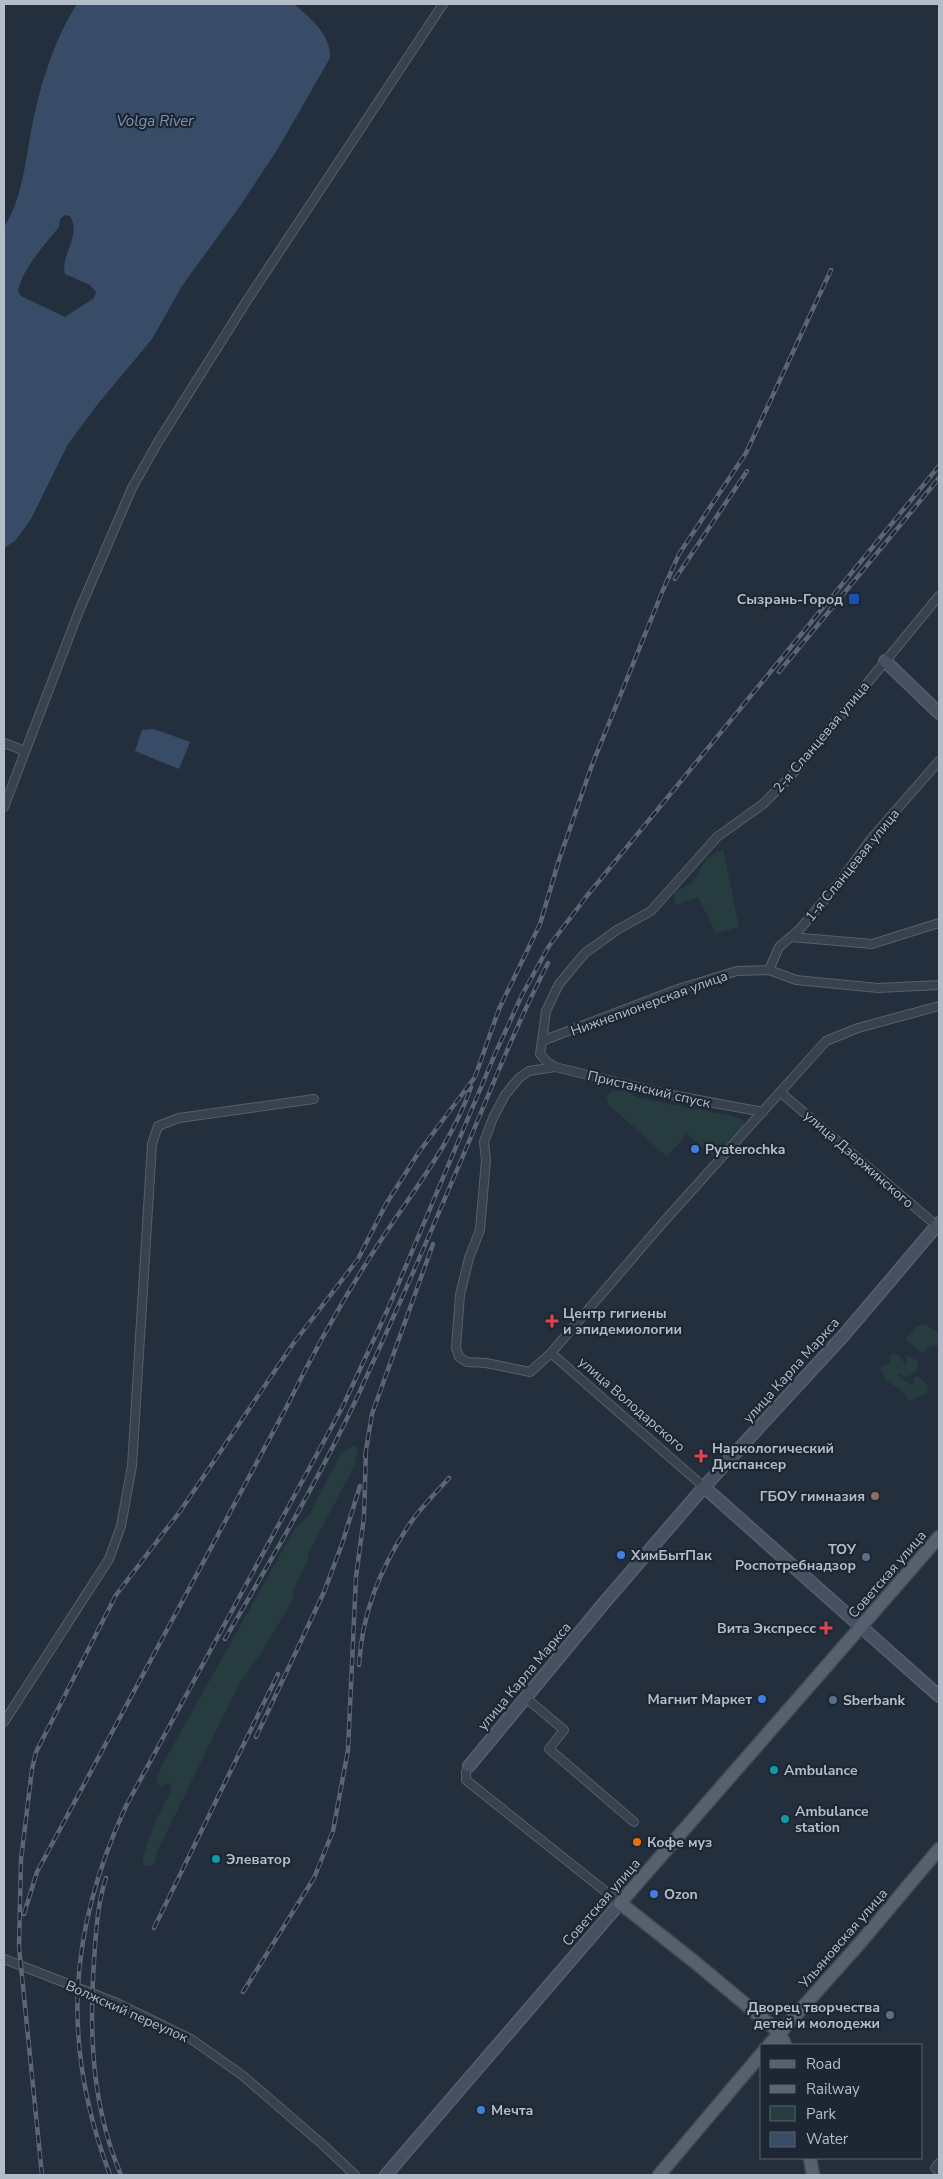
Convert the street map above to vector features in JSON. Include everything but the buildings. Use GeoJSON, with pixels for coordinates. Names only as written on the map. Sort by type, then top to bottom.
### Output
{"type":"FeatureCollection","features":[{"type":"Feature","properties":{"kind":"main road","name":"Советская улица"},"geometry":{"type":"LineString","coordinates":[[620,1903],[939,1537]]}},
{"type":"Feature","properties":{"kind":"main road","name":"Ульяновская улица"},"geometry":{"type":"LineString","coordinates":[[769,2044],[860,1943],[939,1849]]}},
{"type":"Feature","properties":{"kind":"main road"},"geometry":{"type":"LineString","coordinates":[[620,1903],[780,2033],[785,2044]]}},
{"type":"Feature","properties":{"kind":"main road"},"geometry":{"type":"LineString","coordinates":[[659,2175],[760,2055]]}},
{"type":"Feature","properties":{"kind":"main road"},"geometry":{"type":"LineString","coordinates":[[810,2159],[813,2175]]}},
{"type":"Feature","properties":{"kind":"street"},"geometry":{"type":"LineString","coordinates":[[4,807],[80,611],[132,488],[163,434],[246,302],[443,4]]}},
{"type":"Feature","properties":{"kind":"street","name":"2-я Сланцевая улица"},"geometry":{"type":"LineString","coordinates":[[542,1041],[546,1011],[559,984],[585,953],[617,930],[652,910],[717,836],[763,804],[790,777],[939,596]]}},
{"type":"Feature","properties":{"kind":"street"},"geometry":{"type":"LineString","coordinates":[[885,662],[939,713]]}},
{"type":"Feature","properties":{"kind":"street"},"geometry":{"type":"LineString","coordinates":[[4,743],[25,751]]}},
{"type":"Feature","properties":{"kind":"street","name":"1-я Сланцевая улица"},"geometry":{"type":"LineString","coordinates":[[769,970],[779,947],[800,929],[841,880],[871,839],[939,761]]}},
{"type":"Feature","properties":{"kind":"street"},"geometry":{"type":"LineString","coordinates":[[791,937],[872,944],[939,924]]}},
{"type":"Feature","properties":{"kind":"street"},"geometry":{"type":"LineString","coordinates":[[769,970],[796,980],[878,988],[939,985]]}},
{"type":"Feature","properties":{"kind":"street","name":"Нижнепионерская улица"},"geometry":{"type":"LineString","coordinates":[[542,1041],[678,989],[737,971],[769,970]]}},
{"type":"Feature","properties":{"kind":"street"},"geometry":{"type":"LineString","coordinates":[[555,1067],[530,1071],[519,1078],[505,1095],[493,1118],[484,1142],[486,1160],[480,1230],[469,1258],[460,1295],[456,1348],[459,1357],[467,1362],[486,1363],[530,1372],[551,1353],[660,1226],[826,1041],[858,1028],[939,1006]]}},
{"type":"Feature","properties":{"kind":"street","name":"Пристанский спуск"},"geometry":{"type":"LineString","coordinates":[[542,1041],[540,1054],[555,1067],[666,1094],[763,1112]]}},
{"type":"Feature","properties":{"kind":"street","name":"улица Дзержинского"},"geometry":{"type":"LineString","coordinates":[[780,1092],[938,1224]]}},
{"type":"Feature","properties":{"kind":"street"},"geometry":{"type":"LineString","coordinates":[[4,1722],[109,1559],[120,1526],[132,1466],[152,1144],[158,1126],[179,1118],[314,1099]]}},
{"type":"Feature","properties":{"kind":"street","name":"улица Карла Маркса"},"geometry":{"type":"LineString","coordinates":[[469,1766],[704,1487],[844,1335],[938,1224]]}},
{"type":"Feature","properties":{"kind":"street","name":"улица Володарского"},"geometry":{"type":"LineString","coordinates":[[551,1353],[939,1696]]}},
{"type":"Feature","properties":{"kind":"street"},"geometry":{"type":"LineString","coordinates":[[526,1698],[564,1730],[549,1749],[634,1822]]}},
{"type":"Feature","properties":{"kind":"street"},"geometry":{"type":"LineString","coordinates":[[469,1766],[466,1772],[466,1780],[620,1903]]}},
{"type":"Feature","properties":{"kind":"street","name":"Советская улица"},"geometry":{"type":"LineString","coordinates":[[386,2175],[620,1903]]}},
{"type":"Feature","properties":{"kind":"street","name":"Волжский переулок"},"geometry":{"type":"LineString","coordinates":[[4,1959],[117,2003],[191,2039],[242,2075],[355,2175]]}},
{"type":"Feature","properties":{"kind":"green space"},"geometry":{"type":"Polygon","coordinates":[[[723,849],[739,927],[716,933],[698,897],[675,905],[675,892],[692,883],[707,858],[723,849]]]}},
{"type":"Feature","properties":{"kind":"green space"},"geometry":{"type":"Polygon","coordinates":[[[625,1090],[638,1098],[728,1115],[741,1119],[746,1124],[716,1159],[687,1134],[667,1157],[608,1104],[606,1097],[611,1092],[625,1090]]]}},
{"type":"Feature","properties":{"kind":"green space"},"geometry":{"type":"Polygon","coordinates":[[[925,1324],[939,1333],[939,1345],[927,1348],[923,1354],[906,1338],[917,1326],[925,1324]]]}},
{"type":"Feature","properties":{"kind":"green space"},"geometry":{"type":"Polygon","coordinates":[[[893,1353],[900,1356],[905,1365],[907,1365],[906,1355],[918,1361],[918,1367],[914,1373],[906,1377],[900,1373],[898,1375],[910,1385],[914,1384],[913,1378],[918,1376],[928,1385],[927,1393],[909,1400],[899,1389],[887,1381],[880,1368],[883,1365],[890,1364],[890,1356],[893,1353]]]}},
{"type":"Feature","properties":{"kind":"green space"},"geometry":{"type":"Polygon","coordinates":[[[356,1445],[357,1454],[354,1467],[309,1552],[307,1562],[294,1588],[292,1601],[258,1658],[239,1684],[158,1850],[154,1864],[144,1865],[142,1859],[155,1822],[172,1789],[169,1783],[161,1786],[156,1781],[161,1767],[295,1528],[309,1515],[341,1453],[356,1445]]]}},
{"type":"Feature","properties":{"kind":"water","name":"Volga River"},"geometry":{"type":"Polygon","coordinates":[[[77,4],[294,4],[324,34],[330,58],[279,147],[240,206],[182,286],[152,339],[97,405],[68,444],[31,519],[15,541],[4,548],[4,227],[19,193],[34,116],[43,82],[54,49],[68,18],[77,4]],[[65,215],[60,219],[59,227],[29,266],[18,292],[21,296],[65,317],[94,298],[96,292],[90,285],[65,274],[65,260],[74,231],[70,216],[65,215]]]}},
{"type":"Feature","properties":{"kind":"water"},"geometry":{"type":"Polygon","coordinates":[[[154,729],[190,742],[179,769],[135,751],[142,730],[154,729]]]}},
{"type":"Feature","properties":{"kind":"railway"},"geometry":{"type":"LineString","coordinates":[[42,2175],[19,1947],[21,1860],[32,1769],[36,1752],[116,1595],[181,1510],[293,1344],[358,1259],[386,1204],[419,1152],[475,1077],[499,1009],[540,924],[559,860],[592,765],[663,590],[679,554],[746,453],[831,270]]}},
{"type":"Feature","properties":{"kind":"railway"},"geometry":{"type":"LineString","coordinates":[[110,2175],[94,2127],[84,2080],[78,2034],[78,1989],[83,1944],[92,1899],[107,1853],[126,1806],[343,1406],[387,1311],[495,1054],[522,995],[549,946],[586,897],[939,466]]}},
{"type":"Feature","properties":{"kind":"railway"},"geometry":{"type":"LineString","coordinates":[[675,579],[747,471]]}},
{"type":"Feature","properties":{"kind":"railway"},"geometry":{"type":"LineString","coordinates":[[779,672],[939,478]]}},
{"type":"Feature","properties":{"kind":"railway"},"geometry":{"type":"LineString","coordinates":[[225,1639],[296,1516],[345,1423],[416,1266],[508,1048],[548,963]]}},
{"type":"Feature","properties":{"kind":"railway"},"geometry":{"type":"LineString","coordinates":[[24,1914],[37,1872],[319,1344],[368,1260],[443,1147],[463,1108],[471,1087]]}},
{"type":"Feature","properties":{"kind":"railway"},"geometry":{"type":"LineString","coordinates":[[365,1456],[372,1414],[433,1244]]}},
{"type":"Feature","properties":{"kind":"railway"},"geometry":{"type":"LineString","coordinates":[[243,1992],[314,1878],[333,1831],[348,1750],[356,1577],[364,1517],[366,1449]]}},
{"type":"Feature","properties":{"kind":"railway"},"geometry":{"type":"LineString","coordinates":[[359,1665],[368,1611],[388,1560],[411,1521],[449,1478]]}},
{"type":"Feature","properties":{"kind":"railway"},"geometry":{"type":"LineString","coordinates":[[256,1737],[324,1592],[342,1544],[360,1486]]}},
{"type":"Feature","properties":{"kind":"railway"},"geometry":{"type":"LineString","coordinates":[[154,1928],[278,1674]]}},
{"type":"Feature","properties":{"kind":"railway"},"geometry":{"type":"LineString","coordinates":[[106,1878],[95,1940],[92,2016],[93,2043],[98,2097],[111,2149],[121,2175]]}},
{"type":"Feature","properties":{"kind":"place","name":"Сызрань-Город"},"geometry":{"type":"Point","coordinates":[854,599]}},
{"type":"Feature","properties":{"kind":"place","name":"Pyaterochka"},"geometry":{"type":"Point","coordinates":[695,1149]}},
{"type":"Feature","properties":{"kind":"place","name":"Центр гигиены и эпидемиологии"},"geometry":{"type":"Point","coordinates":[552,1321]}},
{"type":"Feature","properties":{"kind":"place","name":"Наркологический Диспансер"},"geometry":{"type":"Point","coordinates":[701,1456]}},
{"type":"Feature","properties":{"kind":"place","name":"ГБОУ гимназия"},"geometry":{"type":"Point","coordinates":[875,1496]}},
{"type":"Feature","properties":{"kind":"place","name":"ХимБытПак"},"geometry":{"type":"Point","coordinates":[621,1555]}},
{"type":"Feature","properties":{"kind":"place","name":"ТОУ Роспотребнадзор"},"geometry":{"type":"Point","coordinates":[866,1557]}},
{"type":"Feature","properties":{"kind":"place","name":"Вита Экспресс"},"geometry":{"type":"Point","coordinates":[826,1628]}},
{"type":"Feature","properties":{"kind":"place","name":"Магнит Маркет"},"geometry":{"type":"Point","coordinates":[762,1699]}},
{"type":"Feature","properties":{"kind":"place","name":"Sberbank"},"geometry":{"type":"Point","coordinates":[833,1700]}},
{"type":"Feature","properties":{"kind":"place","name":"Ambulance"},"geometry":{"type":"Point","coordinates":[774,1770]}},
{"type":"Feature","properties":{"kind":"place","name":"Ambulance station"},"geometry":{"type":"Point","coordinates":[785,1819]}},
{"type":"Feature","properties":{"kind":"place","name":"Кофе муз"},"geometry":{"type":"Point","coordinates":[637,1842]}},
{"type":"Feature","properties":{"kind":"place","name":"Элеватор"},"geometry":{"type":"Point","coordinates":[216,1859]}},
{"type":"Feature","properties":{"kind":"place","name":"Ozon"},"geometry":{"type":"Point","coordinates":[654,1894]}},
{"type":"Feature","properties":{"kind":"place","name":"Дворец творчества детей и молодежи"},"geometry":{"type":"Point","coordinates":[890,2015]}},
{"type":"Feature","properties":{"kind":"place","name":"Мечта"},"geometry":{"type":"Point","coordinates":[481,2110]}}]}
